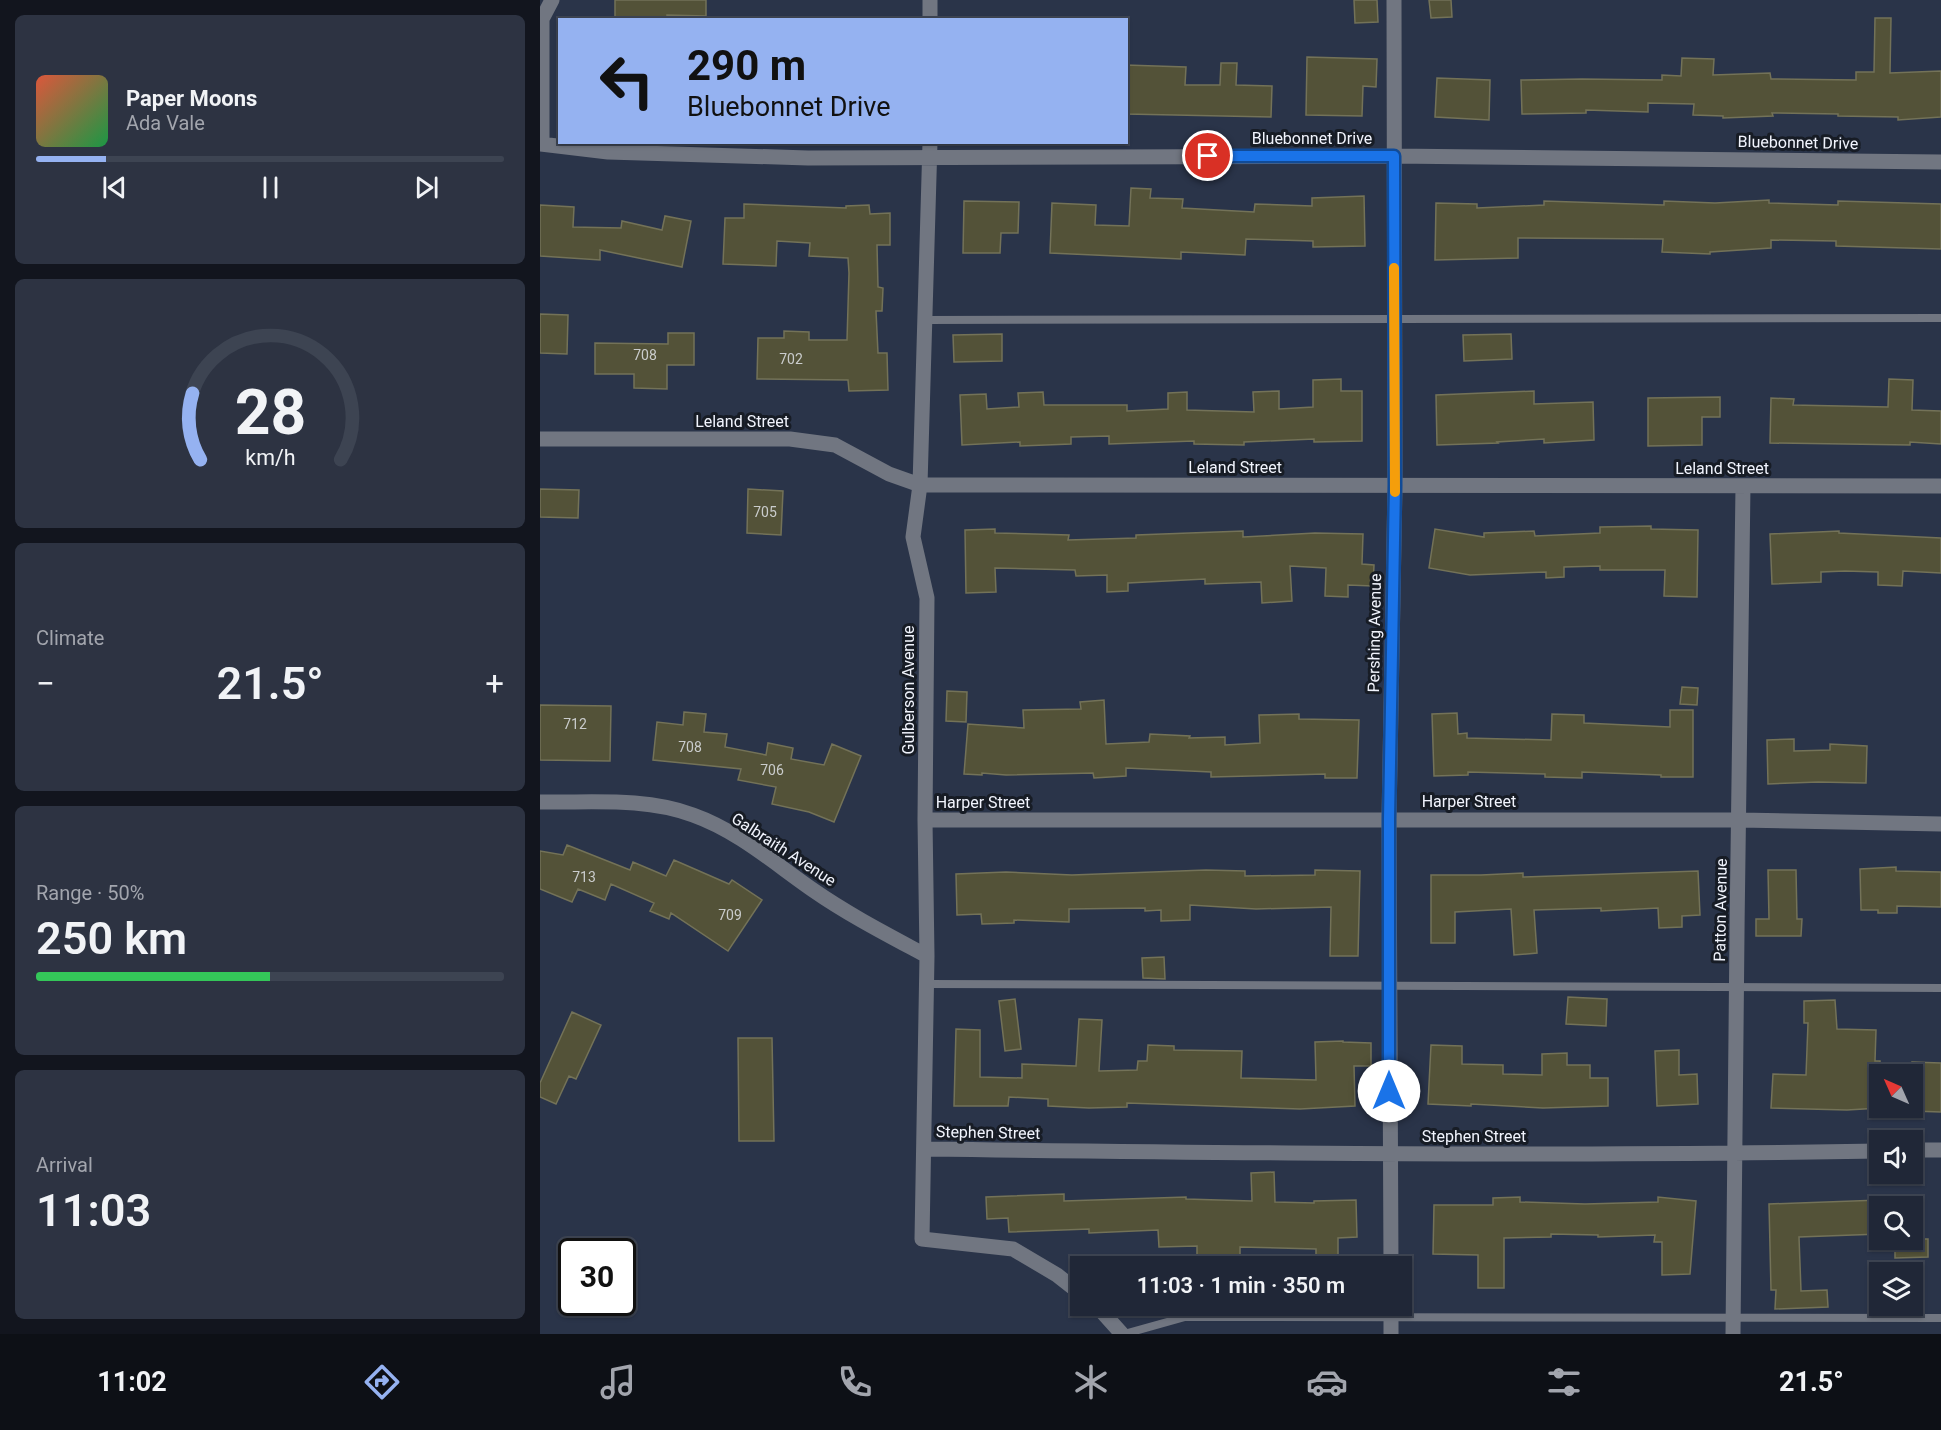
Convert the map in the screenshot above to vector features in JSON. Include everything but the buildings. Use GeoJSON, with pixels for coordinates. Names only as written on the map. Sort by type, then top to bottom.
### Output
{"type":"FeatureCollection","features":[{"type":"Feature","properties":{"kind":"street"},"geometry":{"type":"LineString","coordinates":[[541,144],[542,19],[552,0]]}},
{"type":"Feature","properties":{"kind":"street"},"geometry":{"type":"LineString","coordinates":[[930,0],[930,18]]}},
{"type":"Feature","properties":{"kind":"street","name":"Pershing Avenue"},"geometry":{"type":"LineString","coordinates":[[1390,1256],[1389,819],[1395,485],[1394,0]]}},
{"type":"Feature","properties":{"kind":"street","name":"Bluebonnet Drive"},"geometry":{"type":"LineString","coordinates":[[541,144],[620,153],[808,158],[930,150],[1941,162]]}},
{"type":"Feature","properties":{"kind":"street","name":"Gulberson Avenue"},"geometry":{"type":"LineString","coordinates":[[930,150],[920,485],[913,537],[927,598],[925,820],[927,956],[922,1239],[1013,1249],[1070,1285]]}},
{"type":"Feature","properties":{"kind":"street","name":"Leland Street"},"geometry":{"type":"LineString","coordinates":[[540,439],[814,440],[835,445],[889,474],[920,485],[1941,486]]}},
{"type":"Feature","properties":{"kind":"street","name":"Patton Avenue"},"geometry":{"type":"LineString","coordinates":[[1733,1334],[1733,1154],[1740,820],[1743,486]]}},
{"type":"Feature","properties":{"kind":"street","name":"Galbraith Avenue"},"geometry":{"type":"LineString","coordinates":[[540,802],[597,801],[644,804],[693,815],[737,836],[847,912],[927,956]]}},
{"type":"Feature","properties":{"kind":"street","name":"Harper Street"},"geometry":{"type":"LineString","coordinates":[[925,820],[1740,820],[1941,824]]}},
{"type":"Feature","properties":{"kind":"street","name":"Stephen Street"},"geometry":{"type":"LineString","coordinates":[[924,1149],[1389,1154],[1733,1154],[1869,1151]]}},
{"type":"Feature","properties":{"kind":"street"},"geometry":{"type":"LineString","coordinates":[[1923,1150],[1941,1150]]}},
{"type":"Feature","properties":{"kind":"street"},"geometry":{"type":"LineString","coordinates":[[1106,1316],[1123,1334]]}},
{"type":"Feature","properties":{"kind":"street"},"geometry":{"type":"LineString","coordinates":[[1391,1316],[1391,1334]]}},
{"type":"Feature","properties":{"kind":"lane"},"geometry":{"type":"LineString","coordinates":[[925,320],[1941,318]]}},
{"type":"Feature","properties":{"kind":"lane"},"geometry":{"type":"LineString","coordinates":[[926,984],[1941,988]]}},
{"type":"Feature","properties":{"kind":"lane"},"geometry":{"type":"LineString","coordinates":[[1412,1311],[1733,1318],[1941,1318]]}},
{"type":"Feature","properties":{"kind":"lane"},"geometry":{"type":"LineString","coordinates":[[1123,1334],[1185,1317],[1219,1316]]}},
{"type":"Feature","properties":{"kind":"slow traffic"},"geometry":{"type":"LineString","coordinates":[[1394,268],[1395,492]]}},
{"type":"Feature","properties":{"kind":"route"},"geometry":{"type":"LineString","coordinates":[[1208,156],[1394,156],[1395,485],[1389,819],[1389,1091]]}}]}
